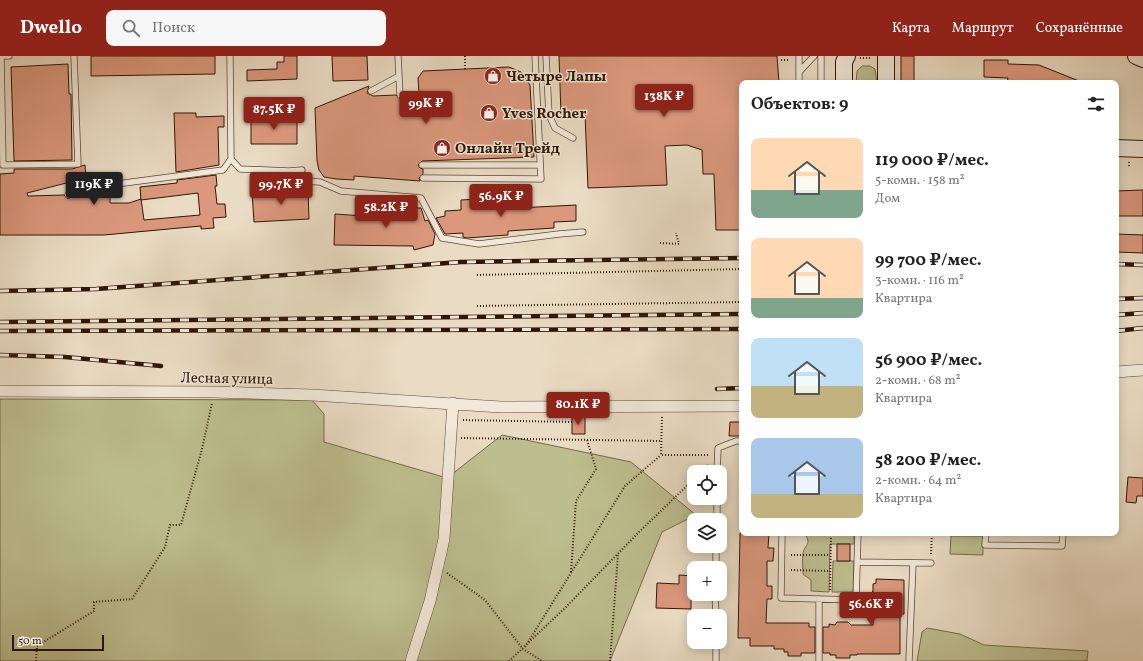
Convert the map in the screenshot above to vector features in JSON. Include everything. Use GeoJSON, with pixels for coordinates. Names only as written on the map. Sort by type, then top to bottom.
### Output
{"type":"FeatureCollection","features":[{"type":"Feature","properties":{"kind":"street"},"geometry":{"type":"LineString","coordinates":[[844,80],[844,62],[847,56]]}},
{"type":"Feature","properties":{"kind":"street"},"geometry":{"type":"LineString","coordinates":[[886,56],[891,80]]}},
{"type":"Feature","properties":{"kind":"street"},"geometry":{"type":"LineString","coordinates":[[1136,56],[1143,59]]}},
{"type":"Feature","properties":{"kind":"street"},"geometry":{"type":"LineString","coordinates":[[1119,148],[1143,148]]}},
{"type":"Feature","properties":{"kind":"street"},"geometry":{"type":"LineString","coordinates":[[1119,372],[1143,370]]}},
{"type":"Feature","properties":{"kind":"street","name":"Лесная улица"},"geometry":{"type":"LineString","coordinates":[[0,391],[214,392],[312,395],[501,407],[739,406]]}},
{"type":"Feature","properties":{"kind":"street"},"geometry":{"type":"LineString","coordinates":[[411,661],[430,601],[444,538],[454,403]]}},
{"type":"Feature","properties":{"kind":"lane"},"geometry":{"type":"LineString","coordinates":[[9,56],[1,56],[3,165],[78,164],[74,56]]}},
{"type":"Feature","properties":{"kind":"lane"},"geometry":{"type":"LineString","coordinates":[[68,195],[71,190],[224,170],[231,159],[230,56]]}},
{"type":"Feature","properties":{"kind":"lane"},"geometry":{"type":"LineString","coordinates":[[398,56],[400,95]]}},
{"type":"Feature","properties":{"kind":"lane"},"geometry":{"type":"LineString","coordinates":[[423,178],[541,179],[535,56]]}},
{"type":"Feature","properties":{"kind":"lane"},"geometry":{"type":"LineString","coordinates":[[546,56],[549,115],[555,128],[573,138]]}},
{"type":"Feature","properties":{"kind":"lane"},"geometry":{"type":"LineString","coordinates":[[799,56],[799,80]]}},
{"type":"Feature","properties":{"kind":"lane"},"geometry":{"type":"LineString","coordinates":[[799,72],[814,56]]}},
{"type":"Feature","properties":{"kind":"lane"},"geometry":{"type":"LineString","coordinates":[[821,56],[821,80]]}},
{"type":"Feature","properties":{"kind":"lane"},"geometry":{"type":"LineString","coordinates":[[371,91],[399,76]]}},
{"type":"Feature","properties":{"kind":"lane"},"geometry":{"type":"LineString","coordinates":[[231,159],[240,169],[288,171],[302,170]]}},
{"type":"Feature","properties":{"kind":"lane"},"geometry":{"type":"LineString","coordinates":[[422,165],[540,165]]}},
{"type":"Feature","properties":{"kind":"lane"},"geometry":{"type":"LineString","coordinates":[[288,171],[303,181],[320,182],[341,191],[421,198],[442,238],[479,244],[583,232]]}},
{"type":"Feature","properties":{"kind":"lane"},"geometry":{"type":"LineString","coordinates":[[718,465],[718,448],[736,440],[739,440]]}},
{"type":"Feature","properties":{"kind":"lane"},"geometry":{"type":"LineString","coordinates":[[782,536],[781,598],[856,600],[858,536]]}},
{"type":"Feature","properties":{"kind":"lane"},"geometry":{"type":"LineString","coordinates":[[986,536],[985,544],[1062,546],[1063,536]]}},
{"type":"Feature","properties":{"kind":"lane"},"geometry":{"type":"LineString","coordinates":[[857,562],[931,563]]}},
{"type":"Feature","properties":{"kind":"lane"},"geometry":{"type":"LineString","coordinates":[[909,661],[914,563]]}},
{"type":"Feature","properties":{"kind":"lane"},"geometry":{"type":"LineString","coordinates":[[818,661],[819,599]]}},
{"type":"Feature","properties":{"kind":"lane"},"geometry":{"type":"LineString","coordinates":[[716,649],[716,661]]}},
{"type":"Feature","properties":{"kind":"path"},"geometry":{"type":"LineString","coordinates":[[465,56],[466,69]]}},
{"type":"Feature","properties":{"kind":"path"},"geometry":{"type":"LineString","coordinates":[[660,243],[679,244],[676,233]]}},
{"type":"Feature","properties":{"kind":"path"},"geometry":{"type":"LineString","coordinates":[[477,274],[739,269]]}},
{"type":"Feature","properties":{"kind":"path"},"geometry":{"type":"LineString","coordinates":[[477,306],[739,302]]}},
{"type":"Feature","properties":{"kind":"path"},"geometry":{"type":"LineString","coordinates":[[36,661],[37,646],[94,611],[94,602],[132,599],[165,547],[170,525],[181,525],[202,449],[214,392]]}},
{"type":"Feature","properties":{"kind":"path"},"geometry":{"type":"LineString","coordinates":[[661,455],[662,407]]}},
{"type":"Feature","properties":{"kind":"path"},"geometry":{"type":"LineString","coordinates":[[457,420],[572,422]]}},
{"type":"Feature","properties":{"kind":"path"},"geometry":{"type":"LineString","coordinates":[[457,438],[661,441]]}},
{"type":"Feature","properties":{"kind":"path"},"geometry":{"type":"LineString","coordinates":[[571,573],[576,501],[596,469],[588,440]]}},
{"type":"Feature","properties":{"kind":"path"},"geometry":{"type":"LineString","coordinates":[[523,649],[625,486],[661,455],[718,455]]}},
{"type":"Feature","properties":{"kind":"path"},"geometry":{"type":"LineString","coordinates":[[509,661],[523,649],[687,486]]}},
{"type":"Feature","properties":{"kind":"path"},"geometry":{"type":"LineString","coordinates":[[829,599],[831,536]]}},
{"type":"Feature","properties":{"kind":"path"},"geometry":{"type":"LineString","coordinates":[[931,563],[932,536]]}},
{"type":"Feature","properties":{"kind":"path"},"geometry":{"type":"LineString","coordinates":[[610,661],[618,554]]}},
{"type":"Feature","properties":{"kind":"path"},"geometry":{"type":"LineString","coordinates":[[782,554],[830,555]]}},
{"type":"Feature","properties":{"kind":"path"},"geometry":{"type":"LineString","coordinates":[[438,566],[485,600],[523,649],[542,661]]}},
{"type":"Feature","properties":{"kind":"path"},"geometry":{"type":"LineString","coordinates":[[781,570],[830,571]]}},
{"type":"Feature","properties":{"kind":"green space"},"geometry":{"type":"Polygon","coordinates":[[[862,66],[870,66],[875,69],[877,80],[856,80],[857,71],[862,66]]]}},
{"type":"Feature","properties":{"kind":"green space"},"geometry":{"type":"Polygon","coordinates":[[[0,399],[312,400],[324,414],[324,442],[447,478],[502,435],[631,462],[694,513],[687,513],[687,520],[662,532],[610,661],[0,661],[0,399]]]}},
{"type":"Feature","properties":{"kind":"green space"},"geometry":{"type":"Polygon","coordinates":[[[806,536],[854,536],[854,544],[830,544],[829,592],[811,591],[811,580],[803,574],[803,554],[808,542],[806,536]]]}},
{"type":"Feature","properties":{"kind":"green space"},"geometry":{"type":"Polygon","coordinates":[[[951,536],[983,536],[983,555],[950,554],[951,536]]]}},
{"type":"Feature","properties":{"kind":"green space"},"geometry":{"type":"Polygon","coordinates":[[[833,561],[854,561],[853,592],[832,592],[833,561]]]}},
{"type":"Feature","properties":{"kind":"green space"},"geometry":{"type":"Polygon","coordinates":[[[927,628],[960,634],[984,645],[1088,651],[1087,661],[917,661],[922,632],[927,628]]]}},
{"type":"Feature","properties":{"kind":"building"},"geometry":{"type":"Polygon","coordinates":[[[91,56],[215,56],[215,74],[91,76],[91,56]]]}},
{"type":"Feature","properties":{"kind":"building"},"geometry":{"type":"Polygon","coordinates":[[[284,56],[297,56],[297,79],[247,81],[247,70],[277,69],[277,62],[284,62],[284,56]]]}},
{"type":"Feature","properties":{"kind":"building"},"geometry":{"type":"Polygon","coordinates":[[[332,56],[367,56],[368,80],[333,81],[332,56]]]}},
{"type":"Feature","properties":{"kind":"building"},"geometry":{"type":"Polygon","coordinates":[[[559,56],[777,56],[779,80],[739,80],[739,230],[716,230],[714,174],[703,174],[702,150],[687,145],[665,146],[667,185],[588,188],[585,114],[561,115],[559,56]]]}},
{"type":"Feature","properties":{"kind":"building"},"geometry":{"type":"Polygon","coordinates":[[[901,56],[914,56],[914,80],[901,80],[901,56]]]}},
{"type":"Feature","properties":{"kind":"building"},"geometry":{"type":"Polygon","coordinates":[[[984,60],[1008,60],[1008,64],[1039,65],[1076,80],[1008,80],[1008,78],[984,77],[984,60]]]}},
{"type":"Feature","properties":{"kind":"building"},"geometry":{"type":"Polygon","coordinates":[[[68,64],[69,94],[71,94],[72,160],[14,161],[11,67],[68,64]]]}},
{"type":"Feature","properties":{"kind":"building"},"geometry":{"type":"Polygon","coordinates":[[[509,67],[521,72],[530,85],[534,157],[422,161],[418,165],[423,169],[423,174],[419,178],[420,181],[354,176],[354,180],[336,179],[324,177],[319,170],[317,161],[315,108],[369,86],[367,93],[373,96],[396,95],[400,99],[403,98],[404,94],[419,94],[418,78],[423,71],[509,67]]]}},
{"type":"Feature","properties":{"kind":"building"},"geometry":{"type":"Polygon","coordinates":[[[174,113],[196,113],[196,117],[224,116],[224,127],[218,127],[219,165],[176,172],[174,113]]]}},
{"type":"Feature","properties":{"kind":"building"},"geometry":{"type":"Polygon","coordinates":[[[297,115],[297,144],[251,144],[251,118],[290,118],[297,115]]]}},
{"type":"Feature","properties":{"kind":"building"},"geometry":{"type":"Polygon","coordinates":[[[85,165],[86,178],[27,193],[28,196],[64,195],[68,199],[73,195],[110,195],[110,203],[129,203],[141,199],[140,187],[177,183],[177,180],[216,175],[217,186],[215,186],[217,204],[225,204],[226,217],[213,218],[214,228],[201,229],[201,226],[104,235],[0,235],[0,174],[14,173],[14,169],[72,169],[85,165]],[[198,193],[141,200],[144,220],[200,215],[198,193]]]}},
{"type":"Feature","properties":{"kind":"building"},"geometry":{"type":"Polygon","coordinates":[[[308,190],[309,219],[254,222],[252,192],[308,190]]]}},
{"type":"Feature","properties":{"kind":"building"},"geometry":{"type":"Polygon","coordinates":[[[1143,190],[1143,216],[1119,216],[1119,191],[1143,190]]]}},
{"type":"Feature","properties":{"kind":"building"},"geometry":{"type":"Polygon","coordinates":[[[497,198],[498,209],[576,205],[576,221],[554,222],[554,228],[508,231],[508,235],[467,238],[463,237],[463,233],[445,234],[436,218],[445,216],[445,211],[461,210],[461,200],[497,198]]]}},
{"type":"Feature","properties":{"kind":"building"},"geometry":{"type":"Polygon","coordinates":[[[394,200],[416,202],[417,208],[421,208],[425,221],[428,220],[435,234],[433,245],[414,250],[413,246],[334,245],[335,214],[392,218],[394,200]]]}},
{"type":"Feature","properties":{"kind":"building"},"geometry":{"type":"Polygon","coordinates":[[[1119,234],[1143,235],[1143,253],[1119,252],[1119,234]]]}},
{"type":"Feature","properties":{"kind":"building"},"geometry":{"type":"Polygon","coordinates":[[[572,417],[585,417],[585,434],[572,434],[572,417]]]}},
{"type":"Feature","properties":{"kind":"building"},"geometry":{"type":"Polygon","coordinates":[[[730,422],[739,422],[739,436],[729,436],[730,422]]]}},
{"type":"Feature","properties":{"kind":"building"},"geometry":{"type":"Polygon","coordinates":[[[1128,477],[1143,478],[1143,496],[1137,496],[1136,503],[1126,502],[1128,477]]]}},
{"type":"Feature","properties":{"kind":"building"},"geometry":{"type":"Polygon","coordinates":[[[740,536],[769,536],[768,548],[774,548],[773,561],[767,561],[767,586],[772,586],[772,599],[767,599],[766,623],[809,623],[809,627],[815,627],[815,653],[801,653],[801,656],[788,656],[788,652],[784,652],[784,649],[774,649],[774,646],[750,646],[750,638],[738,638],[740,536]]]}},
{"type":"Feature","properties":{"kind":"building"},"geometry":{"type":"Polygon","coordinates":[[[837,544],[850,544],[850,561],[837,561],[837,544]]]}},
{"type":"Feature","properties":{"kind":"building"},"geometry":{"type":"Polygon","coordinates":[[[679,575],[687,576],[687,601],[691,601],[691,609],[656,608],[657,583],[679,584],[679,575]]]}},
{"type":"Feature","properties":{"kind":"building"},"geometry":{"type":"Polygon","coordinates":[[[876,579],[904,580],[904,614],[900,614],[900,654],[857,654],[850,655],[850,658],[836,658],[836,655],[823,653],[823,627],[829,627],[829,624],[835,625],[837,622],[848,622],[851,625],[873,625],[872,592],[873,584],[876,583],[876,579]]]}},
{"type":"Feature","properties":{"kind":"railway"},"geometry":{"type":"LineString","coordinates":[[0,291],[96,289],[461,262],[739,258]]}},
{"type":"Feature","properties":{"kind":"railway"},"geometry":{"type":"LineString","coordinates":[[1119,264],[1143,265]]}},
{"type":"Feature","properties":{"kind":"railway"},"geometry":{"type":"LineString","coordinates":[[1119,299],[1143,298]]}},
{"type":"Feature","properties":{"kind":"railway"},"geometry":{"type":"LineString","coordinates":[[1119,315],[1143,313]]}},
{"type":"Feature","properties":{"kind":"railway"},"geometry":{"type":"LineString","coordinates":[[0,322],[739,314]]}},
{"type":"Feature","properties":{"kind":"railway"},"geometry":{"type":"LineString","coordinates":[[1119,331],[1143,328]]}},
{"type":"Feature","properties":{"kind":"railway"},"geometry":{"type":"LineString","coordinates":[[0,331],[739,329]]}},
{"type":"Feature","properties":{"kind":"railway"},"geometry":{"type":"LineString","coordinates":[[0,355],[65,357],[161,366]]}},
{"type":"Feature","properties":{"kind":"railway"},"geometry":{"type":"LineString","coordinates":[[717,389],[739,388]]}},
{"type":"Feature","properties":{"kind":"place","name":"Четыре Лапы"},"geometry":{"type":"Point","coordinates":[493,76]}},
{"type":"Feature","properties":{"kind":"place","name":"Yves Rocher"},"geometry":{"type":"Point","coordinates":[489,113]}},
{"type":"Feature","properties":{"kind":"place","name":"Онлайн Трейд"},"geometry":{"type":"Point","coordinates":[442,148]}}]}
